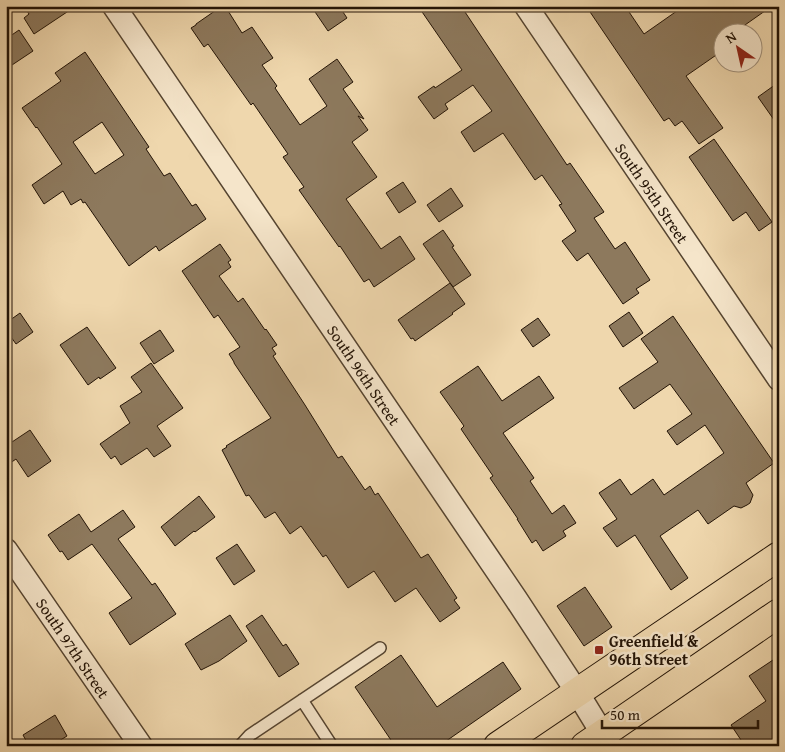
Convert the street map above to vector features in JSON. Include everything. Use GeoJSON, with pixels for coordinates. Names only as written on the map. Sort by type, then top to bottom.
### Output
{"type":"FeatureCollection","features":[{"type":"Feature","properties":{"kind":"main road"},"geometry":{"type":"LineString","coordinates":[[498,746],[779,556]]}},
{"type":"Feature","properties":{"kind":"main road"},"geometry":{"type":"LineString","coordinates":[[599,742],[779,613]]}},
{"type":"Feature","properties":{"kind":"street","name":"South 96th Street"},"geometry":{"type":"LineString","coordinates":[[114,6],[578,692],[599,742]]}},
{"type":"Feature","properties":{"kind":"street","name":"South 95th Street"},"geometry":{"type":"LineString","coordinates":[[526,6],[779,379]]}},
{"type":"Feature","properties":{"kind":"street","name":"South 97th Street"},"geometry":{"type":"LineString","coordinates":[[6,550],[141,746]]}},
{"type":"Feature","properties":{"kind":"lane"},"geometry":{"type":"LineString","coordinates":[[240,746],[250,735],[380,648]]}},
{"type":"Feature","properties":{"kind":"lane"},"geometry":{"type":"LineString","coordinates":[[302,700],[332,746]]}},
{"type":"Feature","properties":{"kind":"building"},"geometry":{"type":"Polygon","coordinates":[[[24,6],[76,6],[34,34],[24,18],[29,14],[24,6]]]}},
{"type":"Feature","properties":{"kind":"building"},"geometry":{"type":"Polygon","coordinates":[[[222,6],[225,6],[242,33],[252,27],[273,58],[262,65],[300,125],[327,106],[309,79],[337,59],[353,82],[343,89],[364,119],[358,116],[368,130],[352,142],[377,177],[346,199],[381,249],[400,236],[415,259],[374,287],[369,279],[364,282],[299,190],[304,187],[283,157],[288,154],[253,103],[251,105],[208,44],[204,47],[191,28],[222,6]]]}},
{"type":"Feature","properties":{"kind":"building"},"geometry":{"type":"Polygon","coordinates":[[[311,6],[339,6],[347,18],[328,31],[311,6]]]}},
{"type":"Feature","properties":{"kind":"building"},"geometry":{"type":"Polygon","coordinates":[[[418,6],[461,6],[567,165],[570,163],[604,212],[594,218],[615,249],[625,242],[650,280],[636,289],[639,293],[623,304],[588,253],[577,261],[562,241],[576,231],[559,205],[562,204],[542,175],[535,180],[503,133],[474,152],[461,132],[492,111],[473,85],[445,104],[448,109],[434,119],[418,97],[462,70],[418,6]]]}},
{"type":"Feature","properties":{"kind":"building"},"geometry":{"type":"Polygon","coordinates":[[[586,6],[625,6],[644,34],[684,6],[772,6],[749,22],[712,22],[712,58],[686,76],[723,128],[699,144],[682,121],[675,126],[669,118],[664,121],[586,6]]]}},
{"type":"Feature","properties":{"kind":"building"},"geometry":{"type":"Polygon","coordinates":[[[19,30],[33,51],[12,65],[6,56],[6,39],[19,30]]]}},
{"type":"Feature","properties":{"kind":"building"},"geometry":{"type":"Polygon","coordinates":[[[85,52],[149,147],[146,149],[164,176],[170,173],[192,206],[196,204],[206,219],[159,251],[156,246],[129,266],[85,202],[83,203],[81,199],[71,205],[63,191],[44,204],[32,185],[62,164],[22,108],[61,81],[55,73],[85,52]],[[102,122],[73,142],[95,174],[124,155],[102,122]]]}},
{"type":"Feature","properties":{"kind":"building"},"geometry":{"type":"Polygon","coordinates":[[[779,82],[779,127],[758,97],[779,82]]]}},
{"type":"Feature","properties":{"kind":"building"},"geometry":{"type":"Polygon","coordinates":[[[714,139],[772,222],[759,231],[746,212],[733,221],[689,157],[714,139]]]}},
{"type":"Feature","properties":{"kind":"building"},"geometry":{"type":"Polygon","coordinates":[[[403,182],[416,202],[399,213],[386,193],[403,182]]]}},
{"type":"Feature","properties":{"kind":"building"},"geometry":{"type":"Polygon","coordinates":[[[451,188],[463,206],[439,222],[427,205],[451,188]]]}},
{"type":"Feature","properties":{"kind":"building"},"geometry":{"type":"Polygon","coordinates":[[[443,230],[471,275],[453,287],[423,244],[443,230]]]}},
{"type":"Feature","properties":{"kind":"building"},"geometry":{"type":"Polygon","coordinates":[[[220,244],[231,260],[228,262],[231,267],[219,276],[238,302],[243,298],[277,345],[272,348],[276,354],[273,356],[338,458],[342,456],[365,490],[370,486],[375,495],[378,493],[421,558],[428,554],[457,598],[454,600],[460,608],[440,622],[416,588],[395,602],[374,571],[348,588],[326,555],[323,557],[301,526],[290,534],[275,512],[265,518],[249,495],[246,496],[222,450],[271,418],[229,354],[240,347],[218,315],[214,318],[182,271],[220,244]]]}},
{"type":"Feature","properties":{"kind":"building"},"geometry":{"type":"Polygon","coordinates":[[[450,283],[465,304],[415,341],[413,338],[411,339],[398,320],[450,283]]]}},
{"type":"Feature","properties":{"kind":"building"},"geometry":{"type":"Polygon","coordinates":[[[629,312],[643,333],[623,347],[609,326],[629,312]]]}},
{"type":"Feature","properties":{"kind":"building"},"geometry":{"type":"Polygon","coordinates":[[[20,313],[33,332],[16,344],[6,330],[6,323],[20,313]]]}},
{"type":"Feature","properties":{"kind":"building"},"geometry":{"type":"Polygon","coordinates":[[[673,316],[774,463],[746,483],[753,495],[750,503],[747,505],[741,508],[734,506],[708,524],[698,510],[660,536],[688,578],[671,590],[635,535],[617,547],[603,528],[617,519],[599,493],[620,479],[631,495],[653,479],[664,495],[724,453],[705,425],[677,445],[667,431],[692,414],[670,384],[634,409],[619,388],[658,362],[641,339],[673,316]]]}},
{"type":"Feature","properties":{"kind":"building"},"geometry":{"type":"Polygon","coordinates":[[[538,318],[550,335],[533,347],[521,330],[538,318]]]}},
{"type":"Feature","properties":{"kind":"building"},"geometry":{"type":"Polygon","coordinates":[[[87,327],[116,368],[88,385],[60,345],[87,327]]]}},
{"type":"Feature","properties":{"kind":"building"},"geometry":{"type":"Polygon","coordinates":[[[160,330],[174,351],[154,364],[140,343],[160,330]]]}},
{"type":"Feature","properties":{"kind":"building"},"geometry":{"type":"Polygon","coordinates":[[[151,363],[183,408],[157,426],[171,446],[154,457],[147,448],[121,465],[115,456],[111,459],[100,444],[130,423],[120,406],[142,392],[131,377],[151,363]]]}},
{"type":"Feature","properties":{"kind":"building"},"geometry":{"type":"Polygon","coordinates":[[[478,366],[502,401],[539,376],[554,398],[503,433],[534,478],[530,481],[552,514],[564,505],[576,523],[563,531],[566,536],[543,551],[536,540],[532,543],[490,478],[493,476],[461,429],[464,426],[440,392],[478,366]]]}},
{"type":"Feature","properties":{"kind":"building"},"geometry":{"type":"Polygon","coordinates":[[[30,430],[51,461],[28,477],[16,459],[6,466],[6,446],[30,430]]]}},
{"type":"Feature","properties":{"kind":"building"},"geometry":{"type":"Polygon","coordinates":[[[199,496],[215,517],[175,546],[161,527],[199,496]]]}},
{"type":"Feature","properties":{"kind":"building"},"geometry":{"type":"Polygon","coordinates":[[[123,510],[135,527],[118,539],[152,585],[155,583],[176,614],[130,645],[109,613],[132,598],[92,544],[68,560],[48,535],[79,514],[91,532],[123,510]]]}},
{"type":"Feature","properties":{"kind":"building"},"geometry":{"type":"Polygon","coordinates":[[[237,544],[255,571],[234,585],[216,558],[237,544]]]}},
{"type":"Feature","properties":{"kind":"building"},"geometry":{"type":"Polygon","coordinates":[[[585,587],[612,627],[584,646],[557,606],[585,587]]]}},
{"type":"Feature","properties":{"kind":"building"},"geometry":{"type":"Polygon","coordinates":[[[230,615],[247,641],[219,661],[201,670],[185,644],[230,615]]]}},
{"type":"Feature","properties":{"kind":"building"},"geometry":{"type":"Polygon","coordinates":[[[262,615],[283,646],[286,644],[299,664],[279,677],[246,626],[262,615]]]}},
{"type":"Feature","properties":{"kind":"building"},"geometry":{"type":"Polygon","coordinates":[[[401,655],[437,707],[503,662],[521,689],[439,746],[395,746],[355,687],[401,655]]]}},
{"type":"Feature","properties":{"kind":"building"},"geometry":{"type":"Polygon","coordinates":[[[779,656],[779,746],[745,746],[731,725],[766,701],[749,676],[779,656]]]}},
{"type":"Feature","properties":{"kind":"building"},"geometry":{"type":"Polygon","coordinates":[[[55,715],[67,736],[51,746],[29,746],[23,735],[55,715]]]}},
{"type":"Feature","properties":{"kind":"place","name":"Greenfield & 96th Street"},"geometry":{"type":"Point","coordinates":[599,650]}}]}
